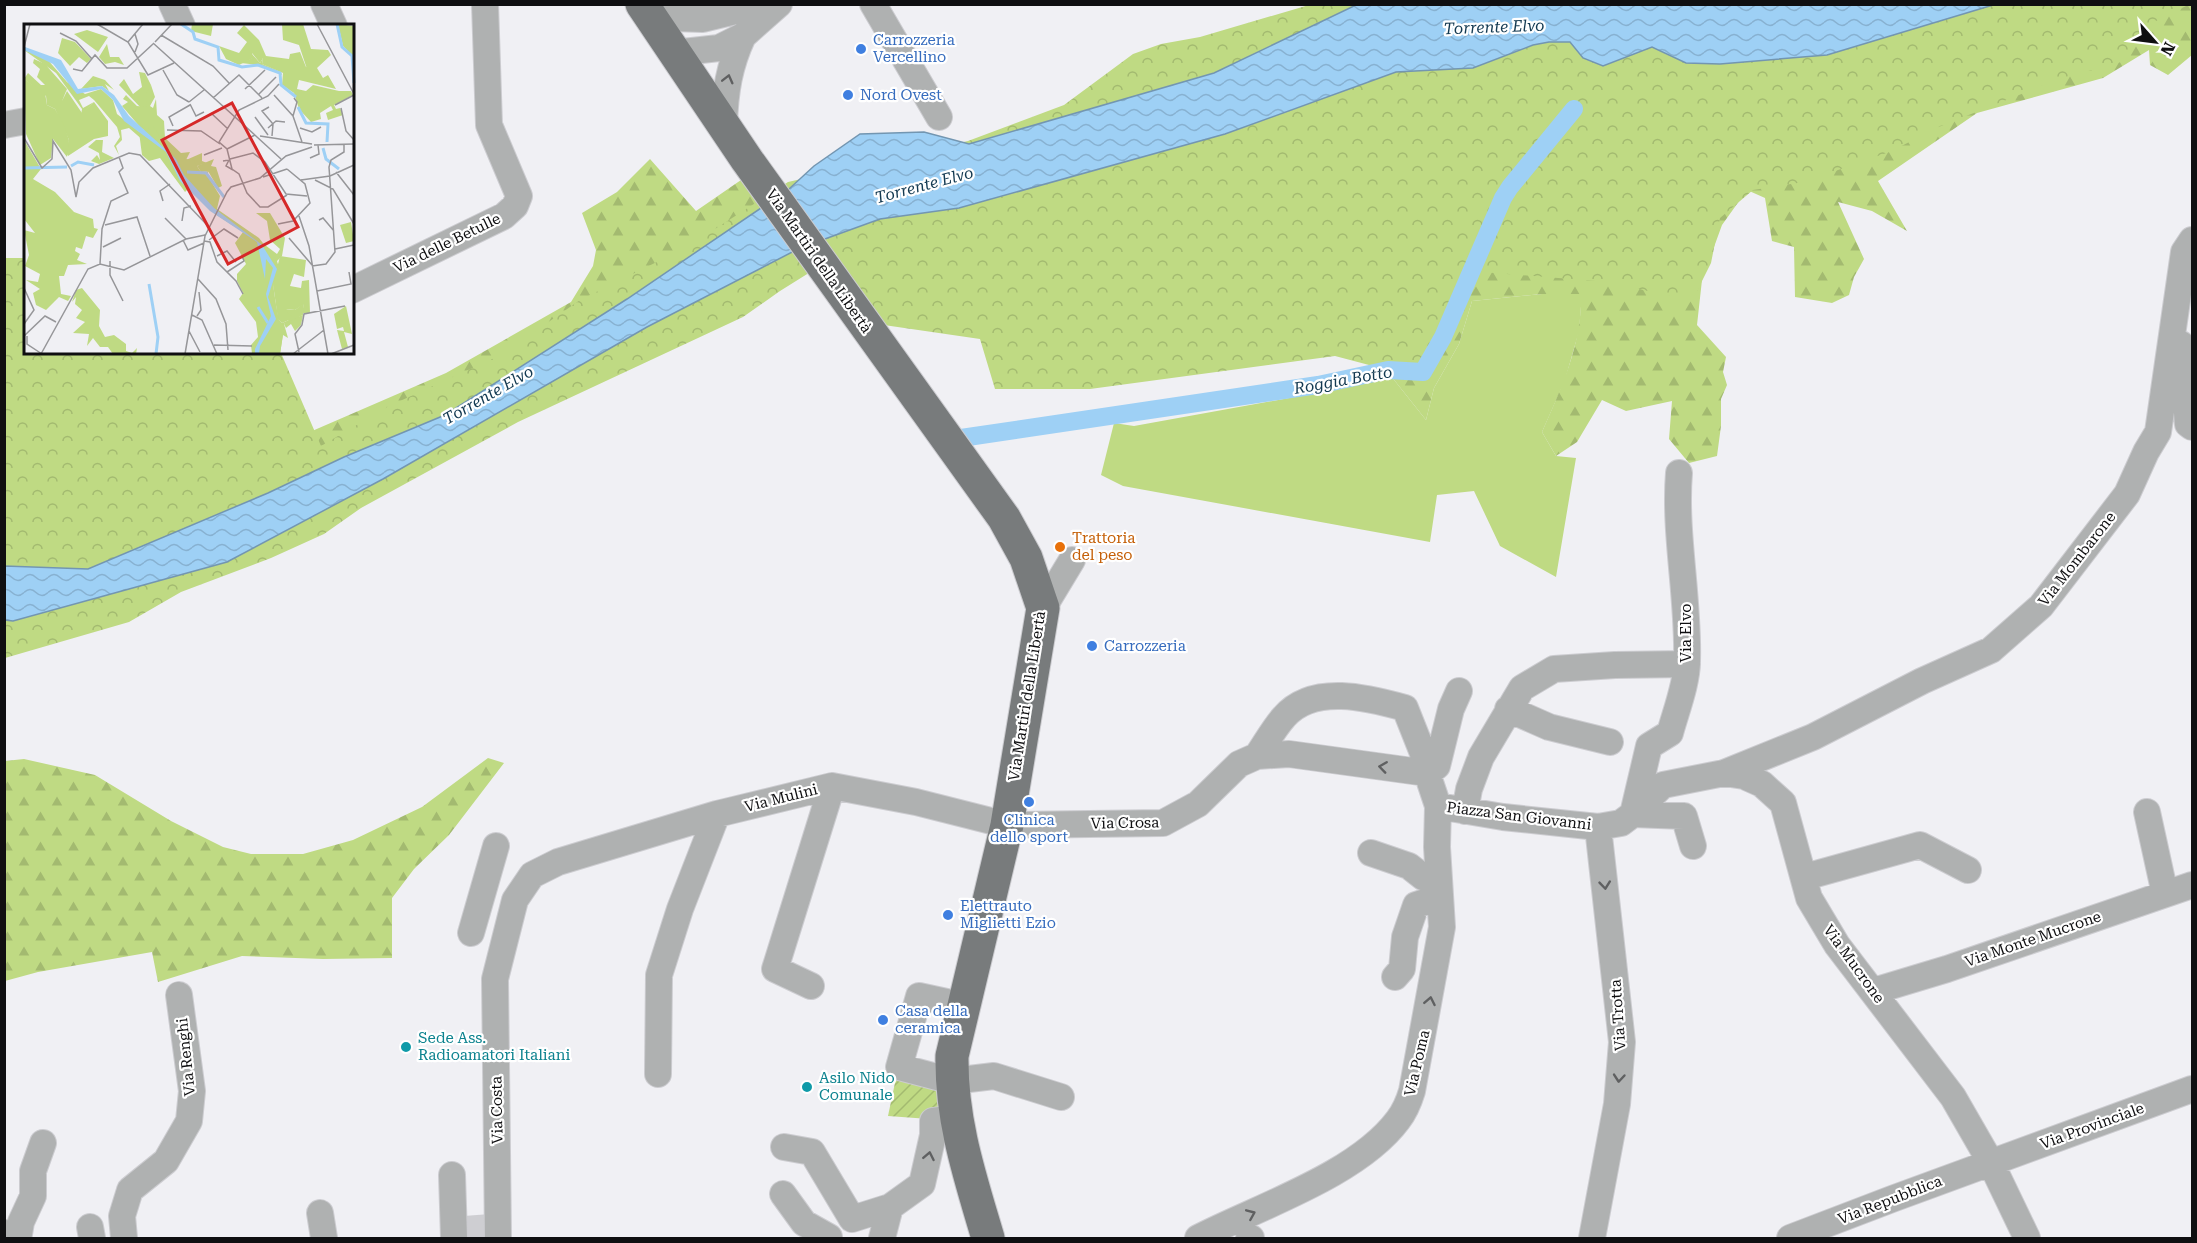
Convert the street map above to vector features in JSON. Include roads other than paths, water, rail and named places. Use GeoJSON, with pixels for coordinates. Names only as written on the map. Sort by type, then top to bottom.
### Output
{"type":"FeatureCollection","features":[{"type":"Feature","properties":{"kind":"main road"},"geometry":{"type":"LineString","coordinates":[[642,4],[724,125]]}},
{"type":"Feature","properties":{"kind":"main road","name":"Via Martiri della Libertà"},"geometry":{"type":"LineString","coordinates":[[724,125],[1004,518],[1026,558],[1043,608],[1007,825],[952,1056],[955,1118],[988,1239]]}},
{"type":"Feature","properties":{"kind":"street"},"geometry":{"type":"LineString","coordinates":[[172,4],[181,24]]}},
{"type":"Feature","properties":{"kind":"street"},"geometry":{"type":"LineString","coordinates":[[324,4],[333,24]]}},
{"type":"Feature","properties":{"kind":"street","name":"Via delle Betulle"},"geometry":{"type":"LineString","coordinates":[[354,289],[504,216],[516,206],[519,196],[489,125],[485,4]]}},
{"type":"Feature","properties":{"kind":"street"},"geometry":{"type":"LineString","coordinates":[[651,4],[673,18],[703,19],[764,4]]}},
{"type":"Feature","properties":{"kind":"street"},"geometry":{"type":"LineString","coordinates":[[674,53],[719,48],[743,36],[779,4]]}},
{"type":"Feature","properties":{"kind":"street"},"geometry":{"type":"LineString","coordinates":[[873,4],[939,117]]}},
{"type":"Feature","properties":{"kind":"street"},"geometry":{"type":"LineString","coordinates":[[674,53],[703,19]]}},
{"type":"Feature","properties":{"kind":"street"},"geometry":{"type":"LineString","coordinates":[[724,125],[725,91],[743,36]]}},
{"type":"Feature","properties":{"kind":"street"},"geometry":{"type":"LineString","coordinates":[[4,125],[24,121]]}},
{"type":"Feature","properties":{"kind":"street","name":"Via Mombarone"},"geometry":{"type":"LineString","coordinates":[[1724,773],[1813,737],[1922,681],[1991,650],[2041,606],[2127,495],[2146,452],[2158,432],[2184,252],[2193,240]]}},
{"type":"Feature","properties":{"kind":"street"},"geometry":{"type":"LineString","coordinates":[[2178,305],[2188,424],[2193,427]]}},
{"type":"Feature","properties":{"kind":"street","name":"Via Elvo"},"geometry":{"type":"LineString","coordinates":[[1633,814],[1649,746],[1670,733],[1687,664],[1679,472]]}},
{"type":"Feature","properties":{"kind":"street"},"geometry":{"type":"LineString","coordinates":[[1043,608],[1072,560]]}},
{"type":"Feature","properties":{"kind":"street"},"geometry":{"type":"LineString","coordinates":[[1465,811],[1469,789],[1481,757],[1522,688],[1554,669],[1687,664]]}},
{"type":"Feature","properties":{"kind":"street"},"geometry":{"type":"LineString","coordinates":[[1427,773],[1437,766],[1451,709],[1459,691]]}},
{"type":"Feature","properties":{"kind":"street","name":"Via Crosa"},"geometry":{"type":"LineString","coordinates":[[1257,756],[1285,715],[1305,702],[1329,696],[1365,697],[1405,708],[1426,761],[1427,773],[1438,806]]}},
{"type":"Feature","properties":{"kind":"street"},"geometry":{"type":"LineString","coordinates":[[1508,710],[1549,727],[1610,742]]}},
{"type":"Feature","properties":{"kind":"street","name":"Via Crosa"},"geometry":{"type":"LineString","coordinates":[[1007,825],[1163,824],[1198,804],[1239,764],[1257,756],[1289,754],[1427,773]]}},
{"type":"Feature","properties":{"kind":"street","name":"Via Mucrone"},"geometry":{"type":"LineString","coordinates":[[1633,814],[1663,785],[1724,773],[1744,776],[1762,784],[1783,803],[1809,898],[1832,937],[1953,1097],[1991,1163],[2027,1239]]}},
{"type":"Feature","properties":{"kind":"street"},"geometry":{"type":"LineString","coordinates":[[811,986],[775,969],[832,786]]}},
{"type":"Feature","properties":{"kind":"street","name":"Via Mulini"},"geometry":{"type":"LineString","coordinates":[[558,862],[717,814],[832,786],[916,802],[1007,825]]}},
{"type":"Feature","properties":{"kind":"street","name":"Piazza San Giovanni"},"geometry":{"type":"LineString","coordinates":[[1438,806],[1558,824],[1598,826],[1621,823],[1633,814]]}},
{"type":"Feature","properties":{"kind":"street","name":"Via Poma"},"geometry":{"type":"LineString","coordinates":[[1198,1239],[1267,1207],[1351,1162],[1382,1138],[1399,1119],[1412,1091],[1442,927],[1438,806]]}},
{"type":"Feature","properties":{"kind":"street"},"geometry":{"type":"LineString","coordinates":[[2147,812],[2165,894]]}},
{"type":"Feature","properties":{"kind":"street"},"geometry":{"type":"LineString","coordinates":[[658,1074],[659,975],[680,909],[717,814]]}},
{"type":"Feature","properties":{"kind":"street"},"geometry":{"type":"LineString","coordinates":[[1633,814],[1684,816],[1693,846]]}},
{"type":"Feature","properties":{"kind":"street","name":"Via Trotta"},"geometry":{"type":"LineString","coordinates":[[1592,1239],[1617,1104],[1622,1042],[1598,826]]}},
{"type":"Feature","properties":{"kind":"street"},"geometry":{"type":"LineString","coordinates":[[1805,877],[1920,845],[1968,870]]}},
{"type":"Feature","properties":{"kind":"street"},"geometry":{"type":"LineString","coordinates":[[471,933],[499,896],[496,846]]}},
{"type":"Feature","properties":{"kind":"street"},"geometry":{"type":"LineString","coordinates":[[1371,854],[1409,866],[1440,889],[1416,905],[1404,937],[1402,969],[1395,977]]}},
{"type":"Feature","properties":{"kind":"street","name":"Via Costa"},"geometry":{"type":"LineString","coordinates":[[495,1231],[495,979],[499,896],[558,862]]}},
{"type":"Feature","properties":{"kind":"street","name":"Via Monte Mucrone"},"geometry":{"type":"LineString","coordinates":[[1874,992],[2193,885]]}},
{"type":"Feature","properties":{"kind":"street","name":"Via Renghi"},"geometry":{"type":"LineString","coordinates":[[124,1239],[122,1216],[130,1190],[166,1161],[189,1121],[192,1091],[179,994]]}},
{"type":"Feature","properties":{"kind":"street"},"geometry":{"type":"LineString","coordinates":[[965,1006],[919,996],[899,1067],[952,1081],[994,1070],[1061,1097]]}},
{"type":"Feature","properties":{"kind":"street","name":"Via Provinciale"},"geometry":{"type":"LineString","coordinates":[[1991,1163],[2193,1089]]}},
{"type":"Feature","properties":{"kind":"street"},"geometry":{"type":"LineString","coordinates":[[784,1147],[812,1152],[852,1219],[890,1207],[922,1184],[933,1135],[933,1121],[955,1118]]}},
{"type":"Feature","properties":{"kind":"street"},"geometry":{"type":"LineString","coordinates":[[4,1233],[19,1234],[21,1222],[33,1196],[33,1171],[44,1143]]}},
{"type":"Feature","properties":{"kind":"street","name":"Via Repubblica"},"geometry":{"type":"LineString","coordinates":[[1790,1239],[1892,1198],[1991,1163]]}},
{"type":"Feature","properties":{"kind":"street"},"geometry":{"type":"LineString","coordinates":[[452,1175],[457,1232]]}},
{"type":"Feature","properties":{"kind":"street"},"geometry":{"type":"LineString","coordinates":[[783,1194],[804,1223],[834,1233]]}},
{"type":"Feature","properties":{"kind":"street"},"geometry":{"type":"LineString","coordinates":[[882,1239],[890,1207]]}},
{"type":"Feature","properties":{"kind":"street"},"geometry":{"type":"LineString","coordinates":[[320,1213],[324,1239]]}},
{"type":"Feature","properties":{"kind":"water","name":"Torrente Elvo"},"geometry":{"type":"Polygon","coordinates":[[[1356,5],[1993,5],[1827,55],[1720,64],[1686,63],[1652,47],[1603,66],[1583,58],[1570,42],[1533,45],[1473,68],[1396,72],[1225,134],[959,208],[880,219],[800,248],[647,327],[383,479],[227,562],[13,621],[5,620],[5,566],[88,569],[445,415],[627,299],[789,189],[814,166],[860,134],[924,132],[969,144],[1214,73],[1356,5]]]}},
{"type":"Feature","properties":{"kind":"waterway","name":"Roggia Botto"},"geometry":{"type":"LineString","coordinates":[[961,438],[1318,385],[1388,370],[1423,372],[1443,337],[1503,198],[1574,109]]}},
{"type":"Feature","properties":{"kind":"tunnel"},"geometry":{"type":"LineString","coordinates":[[465,1229],[491,1227]]}},
{"type":"Feature","properties":{"kind":"place","name":"Carrozzeria Vercellino"},"geometry":{"type":"Point","coordinates":[861,49]}},
{"type":"Feature","properties":{"kind":"place","name":"Nord Ovest"},"geometry":{"type":"Point","coordinates":[848,95]}},
{"type":"Feature","properties":{"kind":"place","name":"Trattoria del peso"},"geometry":{"type":"Point","coordinates":[1060,547]}},
{"type":"Feature","properties":{"kind":"place","name":"Carrozzeria"},"geometry":{"type":"Point","coordinates":[1092,646]}},
{"type":"Feature","properties":{"kind":"place","name":"Clinica dello sport"},"geometry":{"type":"Point","coordinates":[1029,802]}},
{"type":"Feature","properties":{"kind":"place","name":"Elettrauto Miglietti Ezio"},"geometry":{"type":"Point","coordinates":[948,915]}},
{"type":"Feature","properties":{"kind":"place","name":"Casa della ceramica"},"geometry":{"type":"Point","coordinates":[883,1020]}},
{"type":"Feature","properties":{"kind":"place","name":"Sede Ass. Radioamatori Italiani"},"geometry":{"type":"Point","coordinates":[406,1047]}},
{"type":"Feature","properties":{"kind":"place","name":"Asilo Nido Comunale"},"geometry":{"type":"Point","coordinates":[807,1087]}}]}
